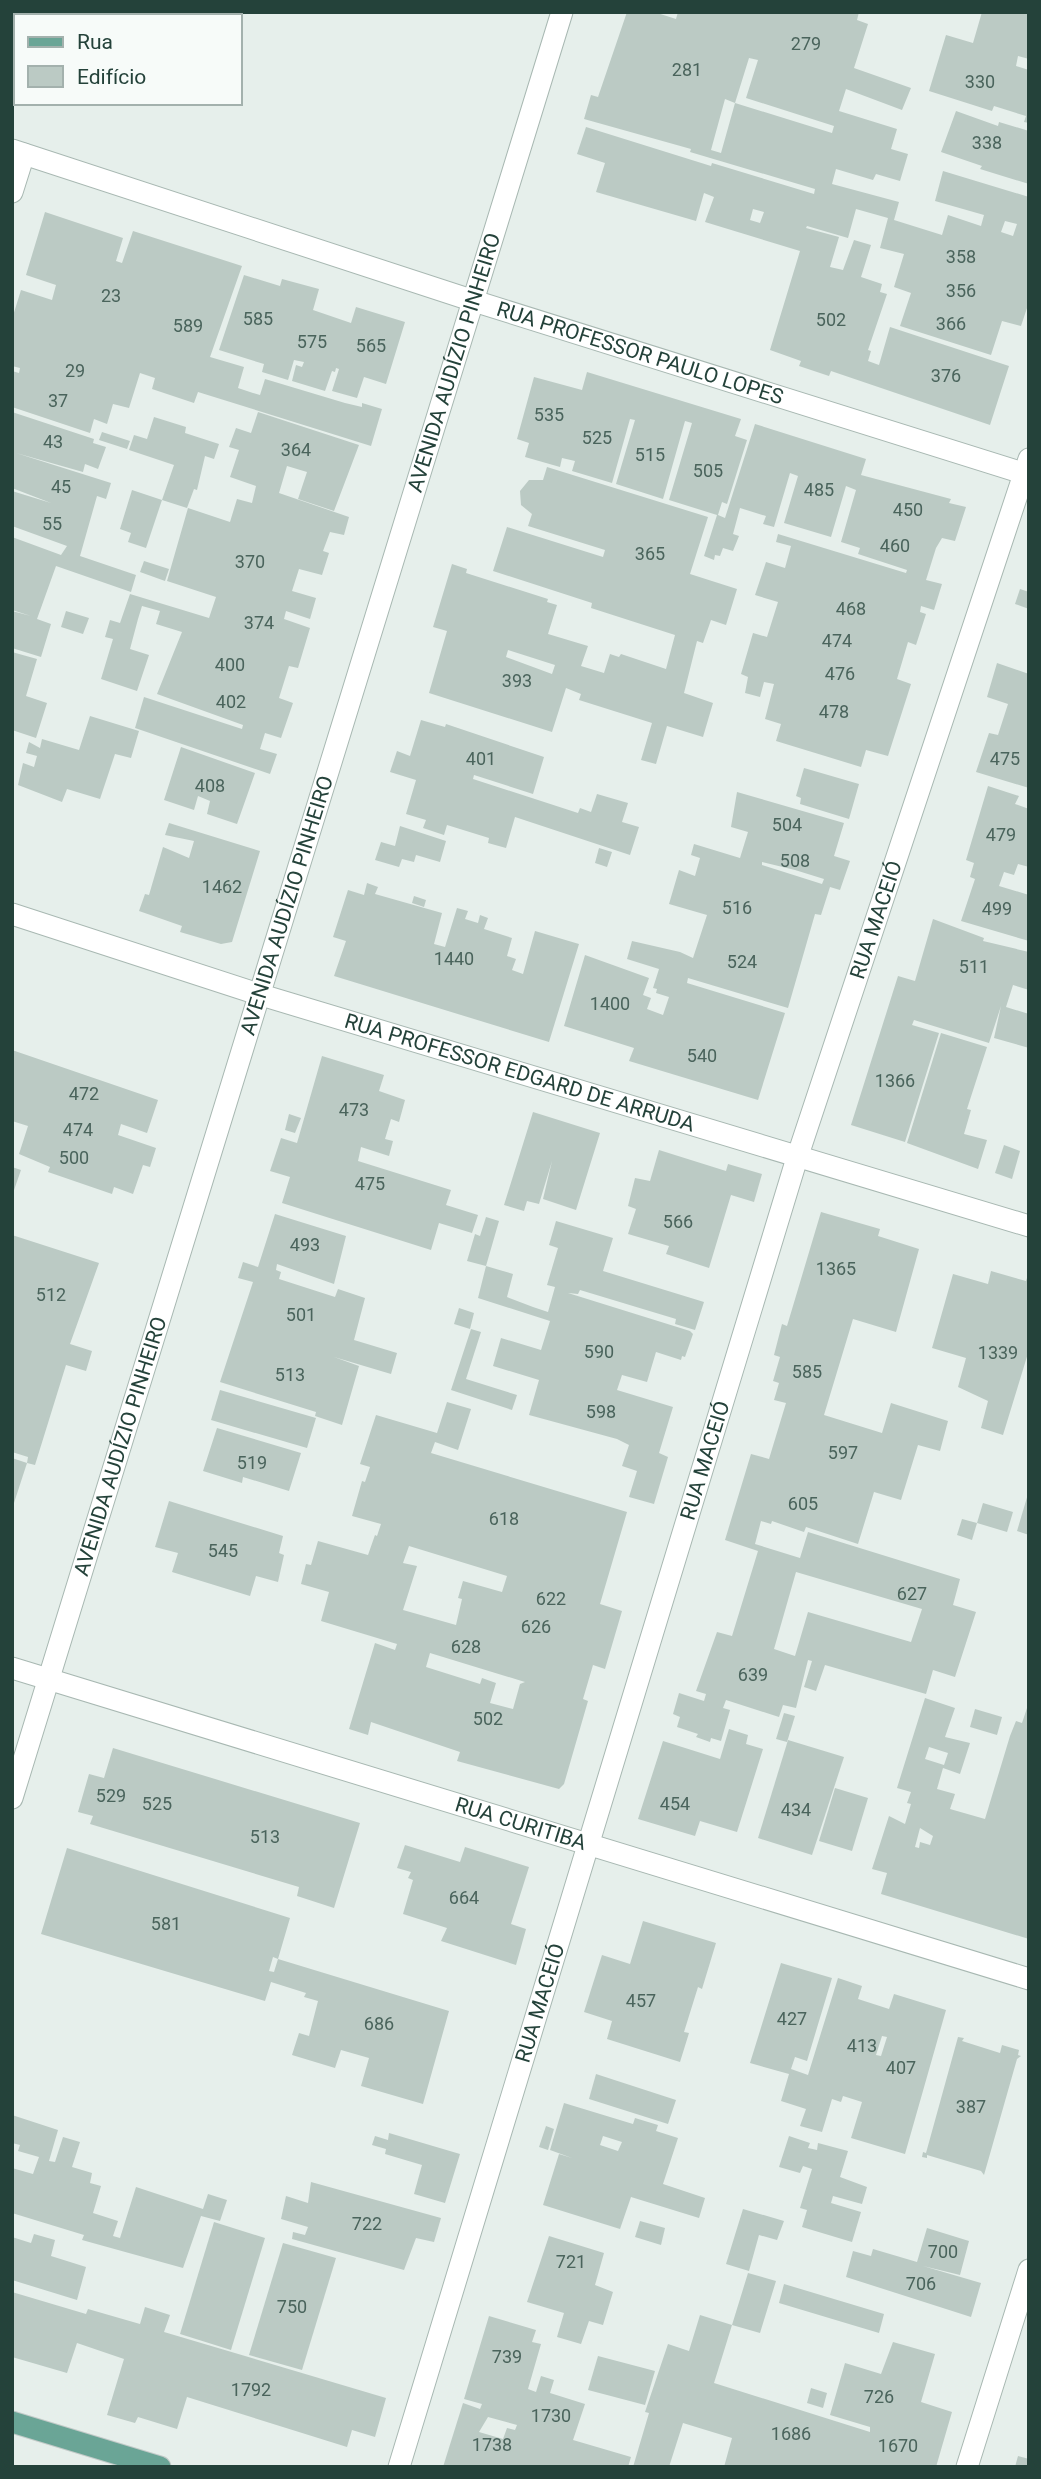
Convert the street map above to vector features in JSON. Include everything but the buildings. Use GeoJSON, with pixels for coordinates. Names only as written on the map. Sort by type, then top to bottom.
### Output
{"type":"FeatureCollection","features":[{"type":"Feature","properties":{"kind":"main road"},"geometry":{"type":"LineString","coordinates":[[12,2422],[160,2467]]}},
{"type":"Feature","properties":{"kind":"street","name":"AVENIDA AUDÍZIO PINHEIRO"},"geometry":{"type":"LineString","coordinates":[[12,1798],[562,12]]}},
{"type":"Feature","properties":{"kind":"street","name":"RUA PROFESSOR PAULO LOPES"},"geometry":{"type":"LineString","coordinates":[[18,152],[474,301],[1027,469]]}},
{"type":"Feature","properties":{"kind":"street"},"geometry":{"type":"LineString","coordinates":[[12,192],[18,152]]}},
{"type":"Feature","properties":{"kind":"street","name":"RUA MACEIÓ"},"geometry":{"type":"LineString","coordinates":[[399,2467],[797,1158],[1027,469]]}},
{"type":"Feature","properties":{"kind":"street","name":"RUA PROFESSOR EDGARD DE ARRUDA"},"geometry":{"type":"LineString","coordinates":[[12,914],[258,994],[1029,1226]]}},
{"type":"Feature","properties":{"kind":"street","name":"RUA CURITIBA"},"geometry":{"type":"LineString","coordinates":[[12,1668],[1029,1979]]}},
{"type":"Feature","properties":{"kind":"street"},"geometry":{"type":"LineString","coordinates":[[967,2467],[1029,2270]]}}]}
